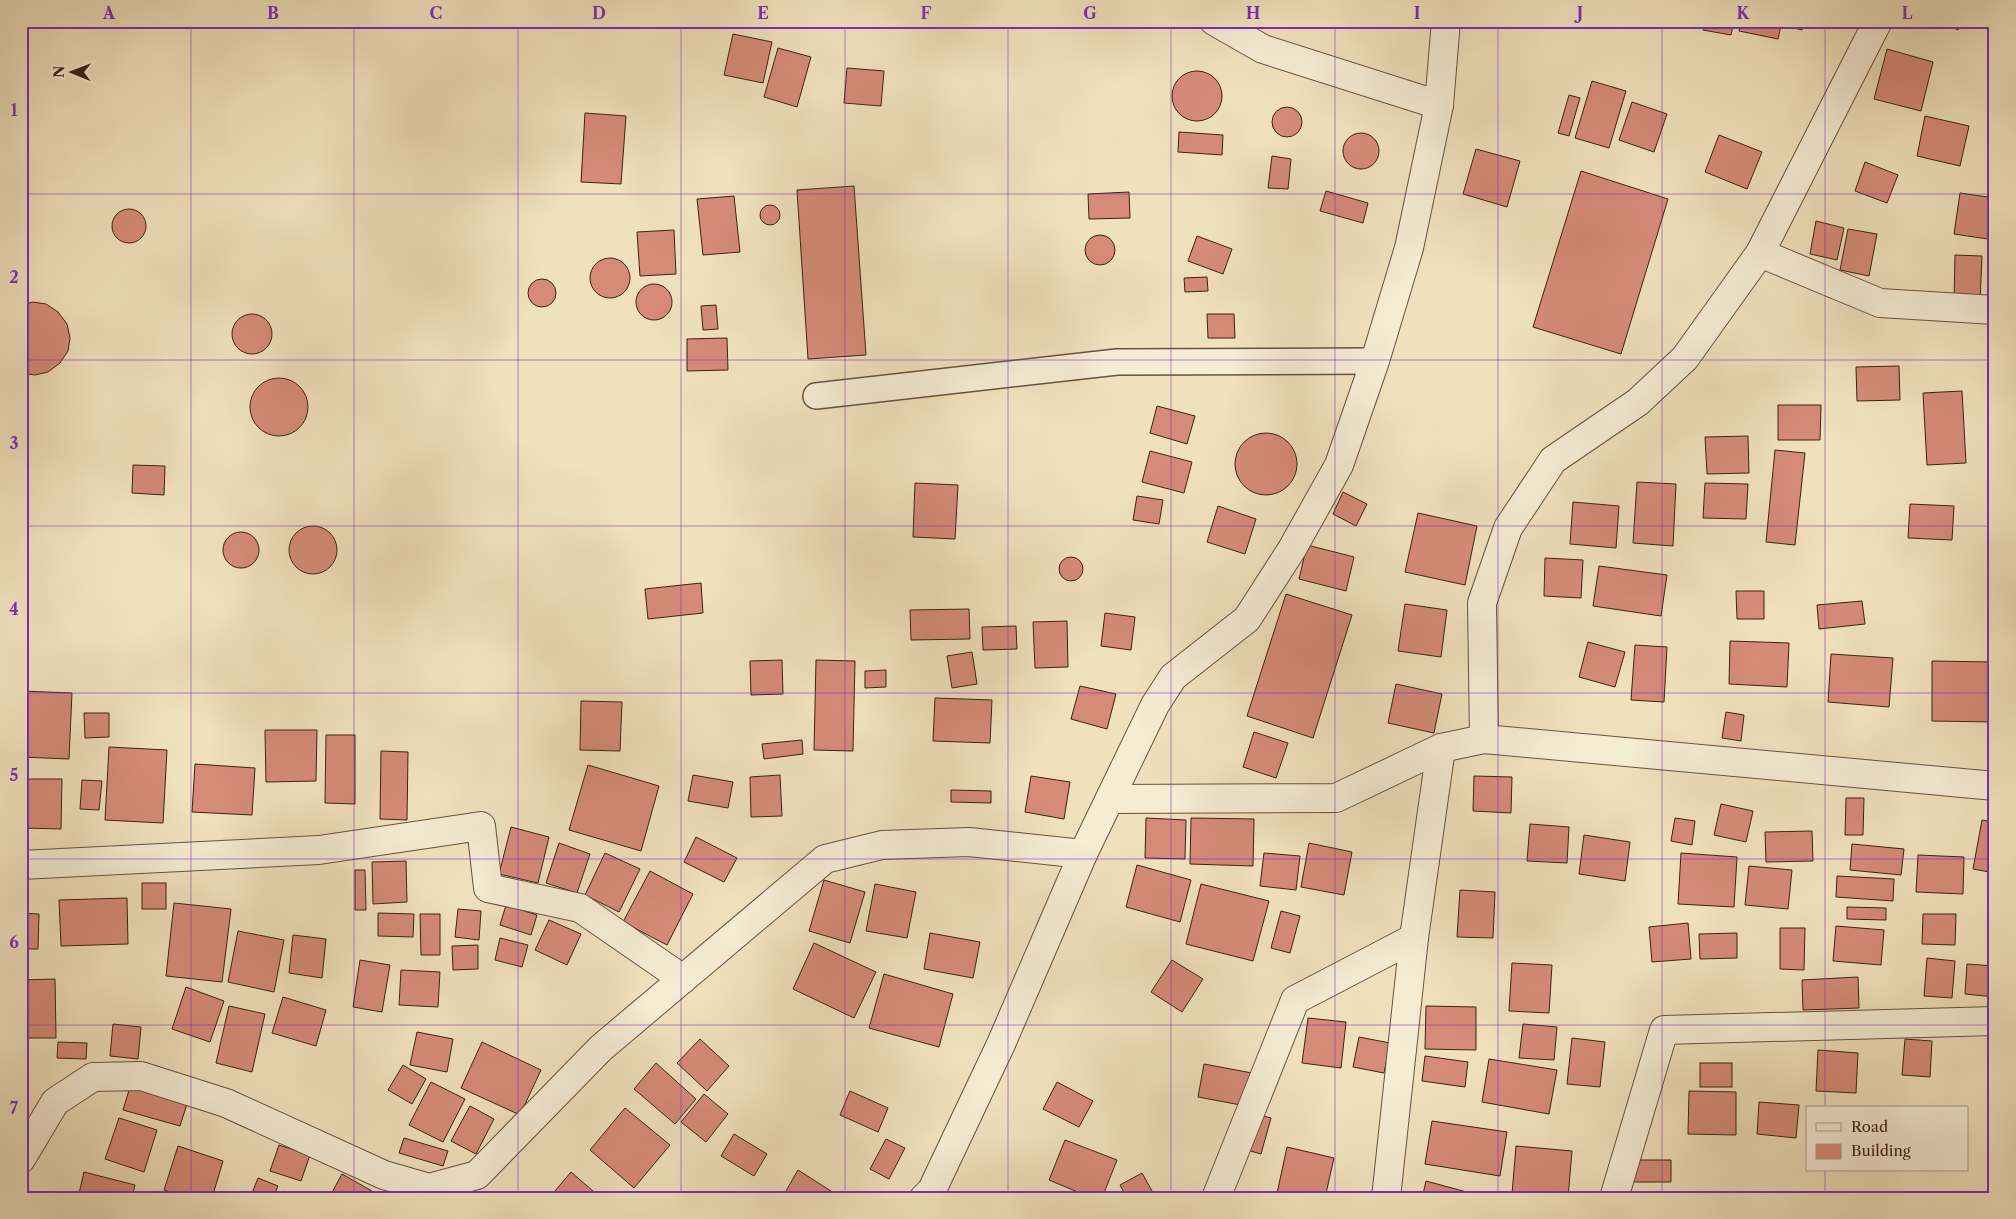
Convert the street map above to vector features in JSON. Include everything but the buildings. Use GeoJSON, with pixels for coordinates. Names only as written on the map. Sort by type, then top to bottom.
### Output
{"type":"FeatureCollection","features":[{"type":"Feature","properties":{"kind":"street"},"geometry":{"type":"LineString","coordinates":[[1214,21],[1263,49],[1439,105]]}},
{"type":"Feature","properties":{"kind":"street"},"geometry":{"type":"LineString","coordinates":[[933,1195],[1083,854],[1111,800],[1155,705],[1173,677],[1247,619],[1292,549],[1339,466],[1375,361],[1409,248],[1439,105],[1446,21]]}},
{"type":"Feature","properties":{"kind":"street"},"geometry":{"type":"LineString","coordinates":[[1484,739],[1482,603],[1508,528],[1553,460],[1638,402],[1685,358],[1760,253],[1878,21]]}},
{"type":"Feature","properties":{"kind":"street"},"geometry":{"type":"LineString","coordinates":[[1760,253],[1880,303],[1995,310]]}},
{"type":"Feature","properties":{"kind":"street"},"geometry":{"type":"LineString","coordinates":[[1111,800],[1336,798],[1441,748],[1484,739],[1995,786]]}},
{"type":"Feature","properties":{"kind":"street"},"geometry":{"type":"LineString","coordinates":[[1386,1198],[1414,938],[1441,748]]}},
{"type":"Feature","properties":{"kind":"street"},"geometry":{"type":"LineString","coordinates":[[21,865],[319,850],[481,826],[488,888],[580,908],[683,979]]}},
{"type":"Feature","properties":{"kind":"street"},"geometry":{"type":"LineString","coordinates":[[21,1159],[55,1102],[93,1077],[141,1076],[226,1103],[384,1174],[429,1188],[477,1175],[602,1048],[824,859],[882,845],[969,842],[1083,854]]}},
{"type":"Feature","properties":{"kind":"street"},"geometry":{"type":"LineString","coordinates":[[1216,1198],[1295,1000],[1414,938]]}},
{"type":"Feature","properties":{"kind":"street"},"geometry":{"type":"LineString","coordinates":[[1614,1198],[1664,1030],[1995,1021]]}},
{"type":"Feature","properties":{"kind":"lane"},"geometry":{"type":"LineString","coordinates":[[816,396],[1117,362],[1375,361]]}}]}
